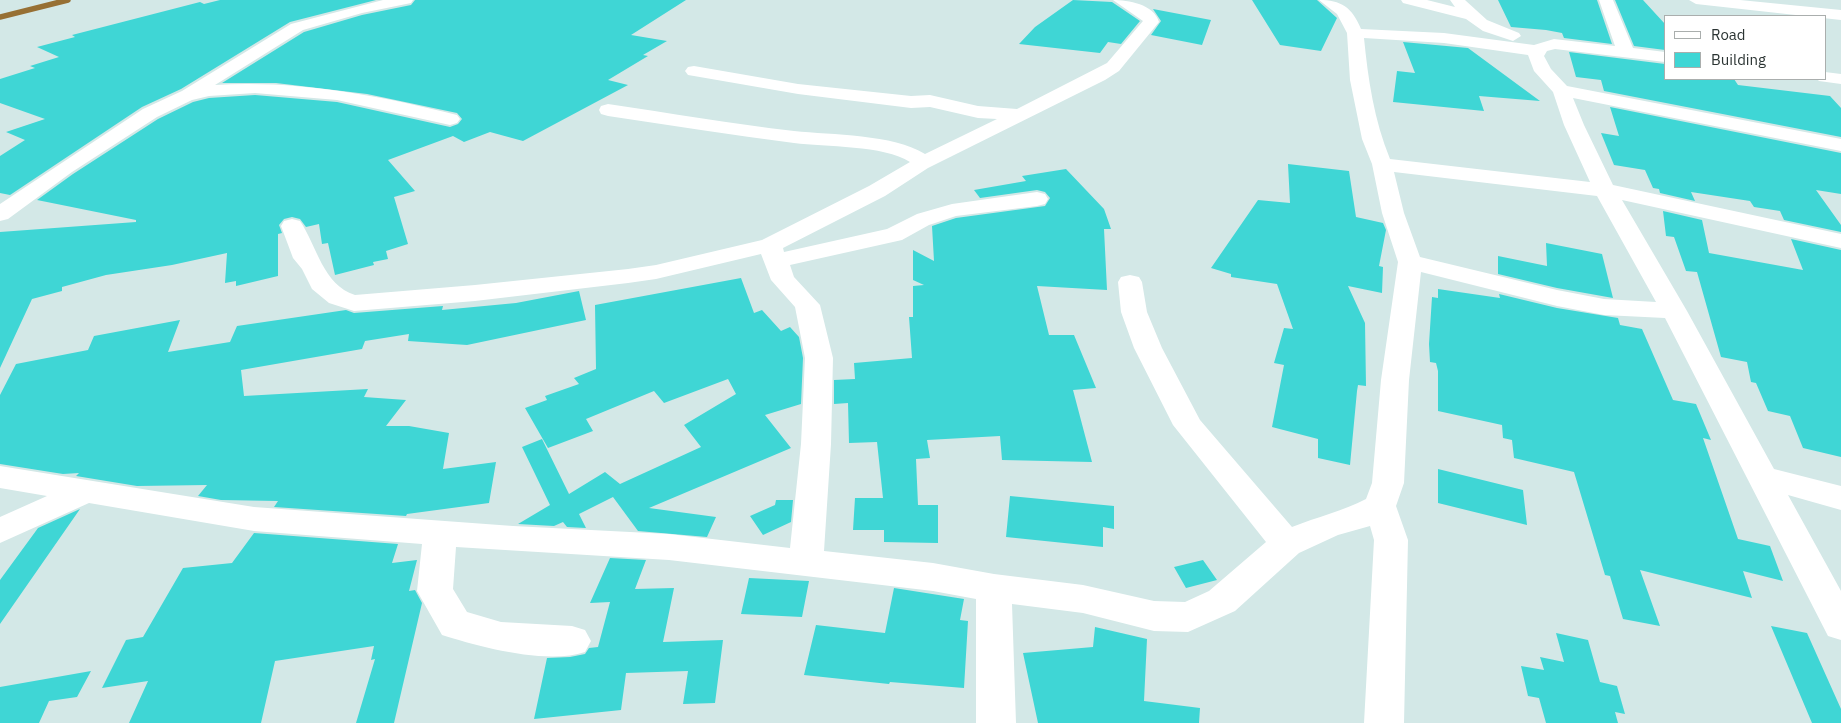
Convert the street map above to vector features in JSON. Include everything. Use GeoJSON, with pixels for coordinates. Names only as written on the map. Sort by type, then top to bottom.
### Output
{"type":"FeatureCollection","features":[{"type":"Feature","properties":{"kind":"street"},"geometry":{"type":"LineString","coordinates":[[186,96],[196,87],[297,27],[360,9],[406,0]]}},
{"type":"Feature","properties":{"kind":"street"},"geometry":{"type":"LineString","coordinates":[[773,253],[921,164],[1099,76],[1113,67],[1151,22],[1150,18],[1120,0]]}},
{"type":"Feature","properties":{"kind":"street"},"geometry":{"type":"LineString","coordinates":[[1326,0],[1342,12],[1352,25],[1355,33],[1359,80],[1372,139],[1382,164],[1393,212],[1408,250],[1410,262],[1395,380],[1388,483],[1380,506],[1391,540],[1384,723]]}},
{"type":"Feature","properties":{"kind":"street"},"geometry":{"type":"LineString","coordinates":[[1408,0],[1470,15]]}},
{"type":"Feature","properties":{"kind":"street"},"geometry":{"type":"LineString","coordinates":[[1457,0],[1470,15],[1498,33],[1547,48]]}},
{"type":"Feature","properties":{"kind":"street"},"geometry":{"type":"LineString","coordinates":[[1606,0],[1626,52]]}},
{"type":"Feature","properties":{"kind":"street"},"geometry":{"type":"LineString","coordinates":[[1696,0],[1841,15]]}},
{"type":"Feature","properties":{"kind":"street"},"geometry":{"type":"LineString","coordinates":[[1355,33],[1444,38],[1547,48],[1626,52],[1664,57]]}},
{"type":"Feature","properties":{"kind":"street"},"geometry":{"type":"LineString","coordinates":[[1547,48],[1536,56],[1543,71],[1561,90],[1574,125],[1605,190],[1674,311],[1841,625]]}},
{"type":"Feature","properties":{"kind":"street"},"geometry":{"type":"LineString","coordinates":[[694,71],[798,89],[911,102],[930,101],[978,112],[1019,115]]}},
{"type":"Feature","properties":{"kind":"street"},"geometry":{"type":"LineString","coordinates":[[1826,78],[1841,79]]}},
{"type":"Feature","properties":{"kind":"street"},"geometry":{"type":"LineString","coordinates":[[0,214],[9,201],[150,113],[186,96],[209,92],[281,89],[353,97],[450,119]]}},
{"type":"Feature","properties":{"kind":"street"},"geometry":{"type":"LineString","coordinates":[[1561,90],[1841,145]]}},
{"type":"Feature","properties":{"kind":"street"},"geometry":{"type":"LineString","coordinates":[[608,110],[794,137],[861,143],[908,152],[919,159],[921,164]]}},
{"type":"Feature","properties":{"kind":"street"},"geometry":{"type":"LineString","coordinates":[[1382,164],[1605,190],[1841,241]]}},
{"type":"Feature","properties":{"kind":"street"},"geometry":{"type":"LineString","coordinates":[[292,226],[305,258],[313,266],[321,284],[338,298],[354,303],[656,272],[894,235],[905,231],[924,219],[967,208],[1037,199]]}},
{"type":"Feature","properties":{"kind":"street"},"geometry":{"type":"LineString","coordinates":[[773,253],[783,280],[807,305],[819,358],[816,444],[806,564]]}},
{"type":"Feature","properties":{"kind":"street"},"geometry":{"type":"LineString","coordinates":[[1410,262],[1557,298],[1604,307],[1674,311]]}},
{"type":"Feature","properties":{"kind":"street"},"geometry":{"type":"LineString","coordinates":[[1130,282],[1134,312],[1148,348],[1188,425],[1244,490],[1286,544]]}},
{"type":"Feature","properties":{"kind":"street"},"geometry":{"type":"LineString","coordinates":[[1762,478],[1841,498]]}},
{"type":"Feature","properties":{"kind":"street"},"geometry":{"type":"LineString","coordinates":[[2,481],[87,491],[254,519],[669,547],[933,577],[994,588],[1083,599],[1154,616],[1188,617],[1222,601],[1286,544],[1327,526],[1362,516],[1380,506]]}},
{"type":"Feature","properties":{"kind":"street"},"geometry":{"type":"LineString","coordinates":[[0,531],[87,491]]}},
{"type":"Feature","properties":{"kind":"street"},"geometry":{"type":"LineString","coordinates":[[440,533],[435,591],[455,624],[501,637],[572,641]]}},
{"type":"Feature","properties":{"kind":"street"},"geometry":{"type":"LineString","coordinates":[[994,588],[996,723]]}},
{"type":"Feature","properties":{"kind":"building"},"geometry":{"type":"Polygon","coordinates":[[[220,0],[376,0],[290,22],[181,89],[142,107],[10,195],[0,193],[0,156],[25,140],[6,132],[45,119],[0,103],[0,79],[35,68],[30,66],[59,57],[37,47],[75,37],[72,35],[200,2],[204,4],[220,0]]]}},
{"type":"Feature","properties":{"kind":"building"},"geometry":{"type":"Polygon","coordinates":[[[415,0],[686,0],[631,35],[667,41],[643,55],[648,56],[608,80],[628,85],[523,141],[490,132],[464,142],[453,136],[388,160],[415,191],[394,197],[408,244],[386,251],[388,259],[373,262],[374,265],[335,275],[328,243],[322,244],[319,224],[306,227],[300,219],[292,217],[284,219],[279,225],[282,233],[278,234],[278,276],[236,286],[236,281],[225,283],[227,253],[172,265],[106,275],[62,287],[62,291],[32,299],[0,368],[0,232],[136,222],[136,220],[37,200],[73,174],[158,119],[193,102],[209,98],[255,95],[337,102],[450,127],[458,124],[462,119],[457,113],[367,94],[276,83],[222,83],[304,32],[362,15],[411,5],[415,0]]]}},
{"type":"Feature","properties":{"kind":"building"},"geometry":{"type":"Polygon","coordinates":[[[1073,0],[1112,2],[1140,21],[1121,44],[1108,42],[1100,53],[1019,44],[1035,27],[1073,0]]]}},
{"type":"Feature","properties":{"kind":"building"},"geometry":{"type":"Polygon","coordinates":[[[1252,0],[1317,0],[1337,18],[1321,51],[1280,45],[1252,0]]]}},
{"type":"Feature","properties":{"kind":"building"},"geometry":{"type":"Polygon","coordinates":[[[1498,0],[1597,0],[1612,44],[1564,38],[1562,33],[1546,30],[1511,27],[1498,0]]]}},
{"type":"Feature","properties":{"kind":"building"},"geometry":{"type":"Polygon","coordinates":[[[1615,0],[1643,0],[1664,23],[1664,50],[1634,46],[1615,0]]]}},
{"type":"Feature","properties":{"kind":"building"},"geometry":{"type":"Polygon","coordinates":[[[1153,9],[1211,20],[1202,45],[1151,35],[1161,21],[1153,9]]]}},
{"type":"Feature","properties":{"kind":"building"},"geometry":{"type":"Polygon","coordinates":[[[1403,42],[1468,48],[1540,101],[1479,96],[1484,111],[1393,102],[1397,71],[1415,73],[1403,42]]]}},
{"type":"Feature","properties":{"kind":"building"},"geometry":{"type":"Polygon","coordinates":[[[1569,52],[1664,64],[1664,80],[1735,80],[1738,85],[1830,96],[1841,108],[1841,137],[1604,91],[1601,80],[1576,77],[1569,52]]]}},
{"type":"Feature","properties":{"kind":"building"},"geometry":{"type":"Polygon","coordinates":[[[1610,107],[1841,153],[1841,194],[1816,190],[1841,225],[1841,232],[1784,220],[1780,211],[1754,207],[1750,201],[1691,192],[1695,201],[1660,193],[1659,189],[1653,188],[1645,170],[1614,165],[1601,133],[1619,136],[1610,107]]]}},
{"type":"Feature","properties":{"kind":"building"},"geometry":{"type":"Polygon","coordinates":[[[1288,164],[1349,171],[1356,217],[1383,223],[1386,230],[1379,266],[1383,267],[1382,293],[1348,286],[1365,323],[1366,386],[1358,385],[1350,465],[1318,458],[1318,439],[1272,427],[1284,365],[1274,363],[1284,328],[1293,329],[1277,284],[1231,277],[1231,274],[1211,268],[1258,200],[1290,203],[1288,164]]]}},
{"type":"Feature","properties":{"kind":"building"},"geometry":{"type":"Polygon","coordinates":[[[1066,169],[1104,209],[1111,229],[1104,229],[1107,290],[1037,286],[1049,335],[1074,335],[1096,388],[1073,390],[1092,462],[1002,460],[1000,436],[927,440],[930,458],[916,459],[918,505],[938,505],[938,543],[884,542],[884,530],[853,530],[855,498],[883,498],[877,442],[849,443],[848,403],[834,404],[834,380],[855,379],[854,363],[912,358],[909,317],[913,317],[913,286],[924,285],[913,280],[913,250],[934,261],[932,226],[956,218],[1045,206],[1050,198],[1045,192],[1037,190],[980,198],[974,190],[1026,181],[1022,176],[1066,169]]]}},
{"type":"Feature","properties":{"kind":"building"},"geometry":{"type":"Polygon","coordinates":[[[1663,211],[1702,220],[1709,253],[1803,270],[1791,239],[1841,250],[1841,457],[1803,448],[1790,416],[1768,411],[1756,383],[1751,382],[1747,362],[1721,357],[1697,272],[1686,271],[1674,237],[1666,236],[1663,211]]]}},
{"type":"Feature","properties":{"kind":"building"},"geometry":{"type":"Polygon","coordinates":[[[1546,243],[1602,254],[1613,298],[1557,288],[1498,274],[1498,256],[1547,266],[1546,243]]]}},
{"type":"Feature","properties":{"kind":"building"},"geometry":{"type":"Polygon","coordinates":[[[741,278],[754,313],[762,310],[781,331],[790,327],[799,337],[803,358],[801,404],[765,415],[791,448],[649,508],[716,517],[707,537],[638,531],[613,497],[579,514],[586,528],[567,527],[563,522],[554,526],[518,524],[550,505],[522,447],[542,439],[569,494],[605,472],[620,484],[701,447],[684,425],[736,394],[728,379],[664,403],[654,391],[586,419],[593,431],[548,448],[525,408],[547,400],[545,396],[579,384],[574,378],[596,369],[595,305],[741,278]]]}},
{"type":"Feature","properties":{"kind":"building"},"geometry":{"type":"Polygon","coordinates":[[[1438,289],[1500,298],[1499,294],[1557,308],[1618,318],[1620,325],[1642,329],[1673,400],[1696,404],[1711,440],[1703,438],[1738,539],[1770,546],[1783,581],[1743,571],[1752,598],[1640,570],[1660,626],[1623,619],[1610,576],[1605,575],[1574,472],[1514,458],[1512,440],[1503,438],[1502,425],[1438,411],[1438,371],[1436,363],[1430,362],[1429,344],[1432,297],[1438,298],[1438,289]]]}},
{"type":"Feature","properties":{"kind":"building"},"geometry":{"type":"Polygon","coordinates":[[[579,291],[586,320],[467,345],[408,341],[409,334],[365,341],[362,349],[241,370],[244,396],[368,389],[364,397],[406,400],[386,426],[409,426],[449,433],[443,469],[496,462],[489,503],[407,514],[406,516],[274,507],[278,501],[221,500],[198,496],[207,485],[137,486],[76,476],[79,473],[63,474],[0,464],[0,395],[16,364],[88,350],[94,336],[180,320],[168,352],[230,342],[237,326],[346,310],[354,313],[443,306],[442,310],[516,303],[579,291]]]}},
{"type":"Feature","properties":{"kind":"building"},"geometry":{"type":"Polygon","coordinates":[[[1438,469],[1523,490],[1527,525],[1438,503],[1438,469]]]}},
{"type":"Feature","properties":{"kind":"building"},"geometry":{"type":"Polygon","coordinates":[[[1010,496],[1114,506],[1114,529],[1103,527],[1103,547],[1006,537],[1010,496]]]}},
{"type":"Feature","properties":{"kind":"building"},"geometry":{"type":"Polygon","coordinates":[[[776,500],[793,500],[791,522],[763,535],[750,516],[775,505],[776,500]]]}},
{"type":"Feature","properties":{"kind":"building"},"geometry":{"type":"Polygon","coordinates":[[[80,509],[0,624],[0,580],[38,528],[80,509]]]}},
{"type":"Feature","properties":{"kind":"building"},"geometry":{"type":"Polygon","coordinates":[[[254,533],[398,544],[392,563],[417,560],[409,591],[415,590],[422,603],[394,723],[356,723],[375,659],[371,660],[374,646],[275,661],[261,723],[129,723],[148,681],[102,688],[126,640],[143,637],[183,568],[232,563],[254,533]]]}},
{"type":"Feature","properties":{"kind":"building"},"geometry":{"type":"Polygon","coordinates":[[[610,558],[646,560],[635,589],[674,588],[663,642],[723,640],[715,703],[683,704],[688,671],[626,673],[621,710],[534,719],[547,658],[585,654],[589,648],[598,647],[610,602],[590,603],[610,558]]]}},
{"type":"Feature","properties":{"kind":"building"},"geometry":{"type":"Polygon","coordinates":[[[1203,560],[1217,580],[1186,588],[1174,567],[1203,560]]]}},
{"type":"Feature","properties":{"kind":"building"},"geometry":{"type":"Polygon","coordinates":[[[749,578],[809,581],[802,617],[741,614],[749,578]]]}},
{"type":"Feature","properties":{"kind":"building"},"geometry":{"type":"Polygon","coordinates":[[[894,588],[964,599],[960,620],[968,621],[964,688],[890,682],[889,684],[804,675],[816,625],[885,633],[894,588]]]}},
{"type":"Feature","properties":{"kind":"building"},"geometry":{"type":"Polygon","coordinates":[[[1771,626],[1807,633],[1841,709],[1841,723],[1812,723],[1771,626]]]}},
{"type":"Feature","properties":{"kind":"building"},"geometry":{"type":"Polygon","coordinates":[[[1095,627],[1147,639],[1144,701],[1200,708],[1199,723],[1038,723],[1023,653],[1093,647],[1095,627]]]}},
{"type":"Feature","properties":{"kind":"building"},"geometry":{"type":"Polygon","coordinates":[[[1556,633],[1588,640],[1600,682],[1617,686],[1625,714],[1615,712],[1618,723],[1546,723],[1539,698],[1528,696],[1521,666],[1544,670],[1540,657],[1564,662],[1556,633]]]}},
{"type":"Feature","properties":{"kind":"building"},"geometry":{"type":"Polygon","coordinates":[[[91,671],[77,697],[49,701],[39,723],[0,723],[0,687],[91,671]]]}},
{"type":"Feature","properties":{"kind":"waterway"},"geometry":{"type":"LineString","coordinates":[[0,17],[68,0]]}}]}
